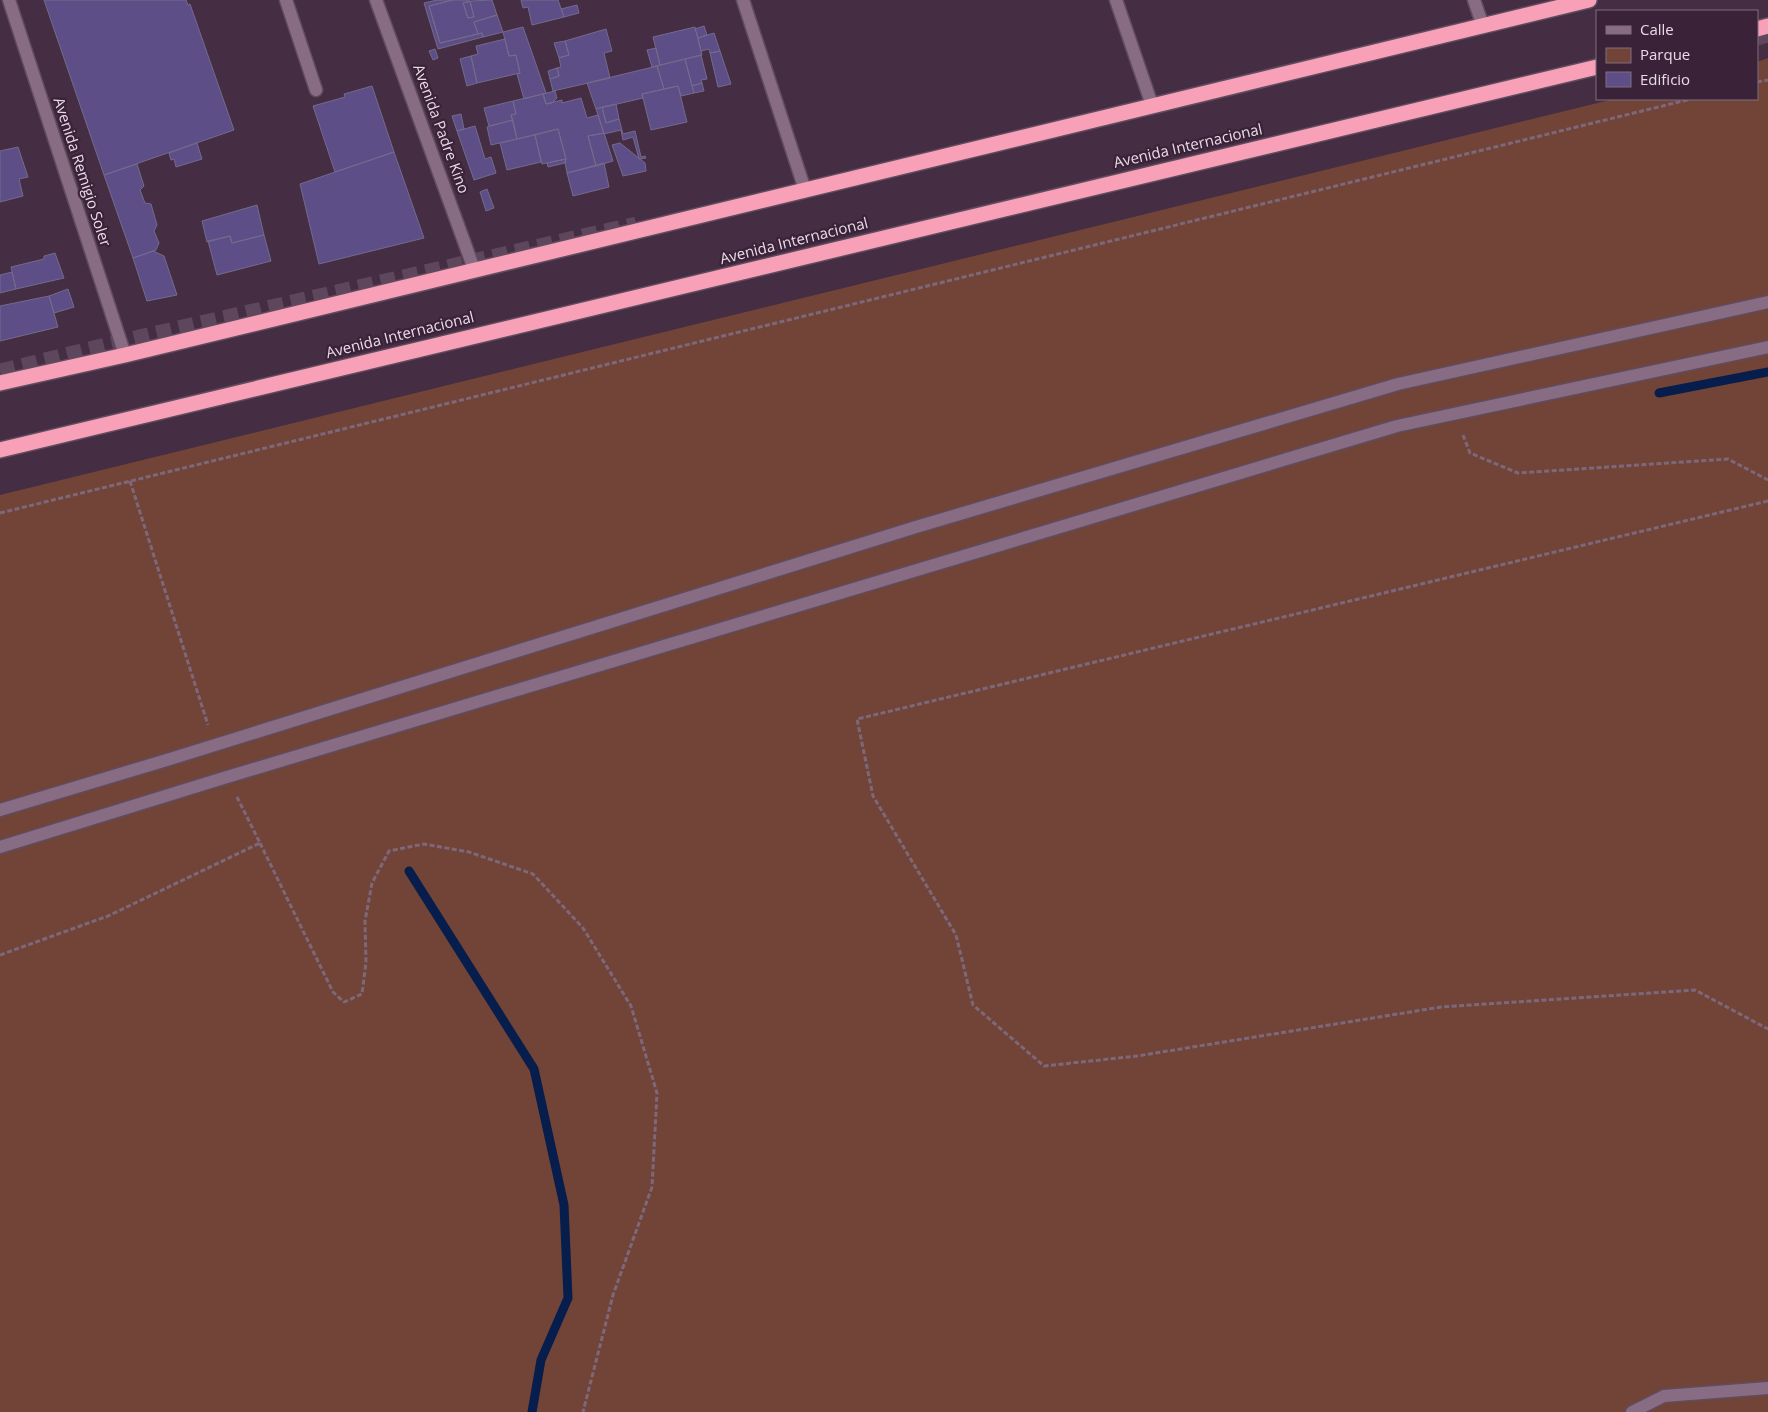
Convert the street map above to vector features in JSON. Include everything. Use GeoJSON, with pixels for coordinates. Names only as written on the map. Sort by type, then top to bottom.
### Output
{"type":"FeatureCollection","features":[{"type":"Feature","properties":{"kind":"highway"},"geometry":{"type":"LineString","coordinates":[[0,383],[125,355],[1589,0]]}},
{"type":"Feature","properties":{"kind":"highway","name":"Avenida Internacional"},"geometry":{"type":"LineString","coordinates":[[0,450],[1596,67]]}},
{"type":"Feature","properties":{"kind":"street","name":"Avenida Remigio Soler"},"geometry":{"type":"LineString","coordinates":[[9,0],[125,355]]}},
{"type":"Feature","properties":{"kind":"street"},"geometry":{"type":"LineString","coordinates":[[286,0],[316,90]]}},
{"type":"Feature","properties":{"kind":"street","name":"Avenida Padre Kino"},"geometry":{"type":"LineString","coordinates":[[376,0],[474,269]]}},
{"type":"Feature","properties":{"kind":"street"},"geometry":{"type":"LineString","coordinates":[[743,0],[805,190]]}},
{"type":"Feature","properties":{"kind":"street"},"geometry":{"type":"LineString","coordinates":[[1474,0],[1483,26]]}},
{"type":"Feature","properties":{"kind":"street"},"geometry":{"type":"LineString","coordinates":[[1118,1],[1152,105]]}},
{"type":"Feature","properties":{"kind":"street"},"geometry":{"type":"LineString","coordinates":[[0,810],[916,527],[1398,384],[1768,302]]}},
{"type":"Feature","properties":{"kind":"street"},"geometry":{"type":"LineString","coordinates":[[0,847],[227,777],[1397,426],[1768,348]]}},
{"type":"Feature","properties":{"kind":"street"},"geometry":{"type":"LineString","coordinates":[[1632,1412],[1664,1396],[1768,1388]]}},
{"type":"Feature","properties":{"kind":"path"},"geometry":{"type":"LineString","coordinates":[[0,513],[1687,100]]}},
{"type":"Feature","properties":{"kind":"path"},"geometry":{"type":"LineString","coordinates":[[1454,414],[1470,453],[1518,473],[1728,459],[1768,480]]}},
{"type":"Feature","properties":{"kind":"path"},"geometry":{"type":"LineString","coordinates":[[130,481],[214,745]]}},
{"type":"Feature","properties":{"kind":"path"},"geometry":{"type":"LineString","coordinates":[[1768,501],[857,719],[873,796],[956,935],[973,1005],[1044,1066],[1137,1056],[1441,1007],[1695,990],[1768,1028]]}},
{"type":"Feature","properties":{"kind":"path"},"geometry":{"type":"LineString","coordinates":[[227,777],[333,992],[344,1002],[362,994],[366,962],[365,921],[372,883],[389,851],[424,844],[469,852],[532,874],[583,928],[631,1006],[657,1093],[652,1187],[613,1295],[582,1412]]}},
{"type":"Feature","properties":{"kind":"path"},"geometry":{"type":"LineString","coordinates":[[0,955],[108,916],[260,843]]}},
{"type":"Feature","properties":{"kind":"green space"},"geometry":{"type":"Polygon","coordinates":[[[1768,58],[1768,1412],[0,1412],[0,495],[1610,100],[1758,100],[1758,62],[1768,58]]]}},
{"type":"Feature","properties":{"kind":"building"},"geometry":{"type":"Polygon","coordinates":[[[44,0],[186,0],[188,5],[190,4],[234,130],[104,175],[44,0]]]}},
{"type":"Feature","properties":{"kind":"building"},"geometry":{"type":"Polygon","coordinates":[[[437,0],[453,0],[429,6],[440,43],[482,33],[483,37],[438,49],[424,3],[437,0]]]}},
{"type":"Feature","properties":{"kind":"building"},"geometry":{"type":"Polygon","coordinates":[[[453,0],[469,0],[469,2],[463,3],[468,18],[474,17],[470,1],[492,0],[497,15],[474,22],[478,34],[440,43],[429,6],[453,0]]]}},
{"type":"Feature","properties":{"kind":"building"},"geometry":{"type":"Polygon","coordinates":[[[521,0],[558,0],[564,17],[532,25],[528,7],[523,8],[521,0]]]}},
{"type":"Feature","properties":{"kind":"building"},"geometry":{"type":"Polygon","coordinates":[[[470,1],[474,17],[468,18],[463,3],[470,1]]]}},
{"type":"Feature","properties":{"kind":"building"},"geometry":{"type":"Polygon","coordinates":[[[577,5],[579,13],[564,17],[561,9],[577,5]]]}},
{"type":"Feature","properties":{"kind":"building"},"geometry":{"type":"Polygon","coordinates":[[[497,15],[503,32],[483,37],[482,33],[478,34],[474,22],[497,15]]]}},
{"type":"Feature","properties":{"kind":"building"},"geometry":{"type":"Polygon","coordinates":[[[704,26],[707,35],[698,38],[695,29],[704,26]]]}},
{"type":"Feature","properties":{"kind":"building"},"geometry":{"type":"Polygon","coordinates":[[[523,27],[546,93],[524,99],[517,74],[520,73],[516,55],[509,56],[503,32],[523,27]]]}},
{"type":"Feature","properties":{"kind":"building"},"geometry":{"type":"Polygon","coordinates":[[[695,27],[702,55],[660,65],[653,37],[695,27]]]}},
{"type":"Feature","properties":{"kind":"building"},"geometry":{"type":"Polygon","coordinates":[[[606,29],[612,51],[604,53],[610,78],[553,91],[550,79],[559,76],[557,68],[561,67],[559,58],[569,55],[565,41],[606,29]]]}},
{"type":"Feature","properties":{"kind":"building"},"geometry":{"type":"Polygon","coordinates":[[[714,33],[720,51],[710,53],[709,49],[701,51],[698,38],[714,33]]]}},
{"type":"Feature","properties":{"kind":"building"},"geometry":{"type":"Polygon","coordinates":[[[505,39],[509,56],[516,55],[520,73],[477,83],[471,56],[478,54],[476,46],[505,39]]]}},
{"type":"Feature","properties":{"kind":"building"},"geometry":{"type":"Polygon","coordinates":[[[565,41],[569,55],[559,58],[554,43],[565,41]]]}},
{"type":"Feature","properties":{"kind":"building"},"geometry":{"type":"Polygon","coordinates":[[[656,48],[660,65],[652,67],[647,50],[656,48]]]}},
{"type":"Feature","properties":{"kind":"building"},"geometry":{"type":"Polygon","coordinates":[[[435,49],[438,58],[433,60],[429,51],[435,49]]]}},
{"type":"Feature","properties":{"kind":"building"},"geometry":{"type":"Polygon","coordinates":[[[720,51],[731,84],[718,87],[710,53],[720,51]]]}},
{"type":"Feature","properties":{"kind":"building"},"geometry":{"type":"Polygon","coordinates":[[[701,55],[707,79],[701,80],[702,83],[692,86],[685,59],[701,55]]]}},
{"type":"Feature","properties":{"kind":"building"},"geometry":{"type":"Polygon","coordinates":[[[471,56],[477,83],[467,86],[460,59],[471,56]]]}},
{"type":"Feature","properties":{"kind":"building"},"geometry":{"type":"Polygon","coordinates":[[[685,59],[694,93],[681,96],[678,86],[664,89],[657,66],[685,59]]]}},
{"type":"Feature","properties":{"kind":"building"},"geometry":{"type":"Polygon","coordinates":[[[657,66],[664,89],[642,94],[643,98],[596,109],[587,83],[657,66]]]}},
{"type":"Feature","properties":{"kind":"building"},"geometry":{"type":"Polygon","coordinates":[[[557,68],[559,76],[550,79],[548,71],[557,68]]]}},
{"type":"Feature","properties":{"kind":"building"},"geometry":{"type":"Polygon","coordinates":[[[702,83],[704,91],[694,93],[692,86],[702,83]]]}},
{"type":"Feature","properties":{"kind":"building"},"geometry":{"type":"Polygon","coordinates":[[[372,86],[394,152],[335,172],[313,106],[345,97],[344,94],[372,86]]]}},
{"type":"Feature","properties":{"kind":"building"},"geometry":{"type":"Polygon","coordinates":[[[678,86],[687,122],[651,130],[642,94],[678,86]]]}},
{"type":"Feature","properties":{"kind":"building"},"geometry":{"type":"Polygon","coordinates":[[[555,91],[557,98],[552,103],[546,104],[543,94],[555,91]]]}},
{"type":"Feature","properties":{"kind":"building"},"geometry":{"type":"Polygon","coordinates":[[[543,94],[546,104],[562,100],[562,103],[581,98],[587,118],[598,115],[604,133],[588,136],[596,166],[567,173],[566,159],[558,129],[517,139],[511,115],[516,114],[513,101],[543,94]]]}},
{"type":"Feature","properties":{"kind":"building"},"geometry":{"type":"Polygon","coordinates":[[[513,101],[516,114],[511,115],[513,120],[489,126],[484,108],[513,101]]]}},
{"type":"Feature","properties":{"kind":"building"},"geometry":{"type":"Polygon","coordinates":[[[616,104],[619,119],[606,123],[602,107],[616,104]]]}},
{"type":"Feature","properties":{"kind":"building"},"geometry":{"type":"Polygon","coordinates":[[[602,107],[606,123],[619,119],[623,134],[635,131],[641,157],[645,156],[646,158],[639,159],[633,137],[623,140],[621,130],[604,134],[596,109],[602,107]]]}},
{"type":"Feature","properties":{"kind":"building"},"geometry":{"type":"Polygon","coordinates":[[[461,114],[464,129],[457,131],[452,116],[461,114]]]}},
{"type":"Feature","properties":{"kind":"building"},"geometry":{"type":"Polygon","coordinates":[[[513,120],[517,139],[491,145],[487,127],[513,120]]]}},
{"type":"Feature","properties":{"kind":"building"},"geometry":{"type":"Polygon","coordinates":[[[475,126],[485,159],[491,157],[496,173],[474,180],[457,131],[475,126]]]}},
{"type":"Feature","properties":{"kind":"building"},"geometry":{"type":"Polygon","coordinates":[[[558,129],[566,159],[542,164],[535,135],[558,129]]]}},
{"type":"Feature","properties":{"kind":"building"},"geometry":{"type":"Polygon","coordinates":[[[604,133],[613,161],[596,166],[588,136],[604,133]]]}},
{"type":"Feature","properties":{"kind":"building"},"geometry":{"type":"Polygon","coordinates":[[[535,135],[541,162],[507,170],[500,143],[535,135]]]}},
{"type":"Feature","properties":{"kind":"building"},"geometry":{"type":"Polygon","coordinates":[[[197,143],[202,159],[176,167],[174,159],[171,160],[169,153],[197,143]]]}},
{"type":"Feature","properties":{"kind":"building"},"geometry":{"type":"Polygon","coordinates":[[[620,143],[645,163],[646,171],[623,176],[612,145],[620,143]]]}},
{"type":"Feature","properties":{"kind":"building"},"geometry":{"type":"Polygon","coordinates":[[[18,147],[28,177],[19,179],[23,196],[0,202],[0,151],[18,147]]]}},
{"type":"Feature","properties":{"kind":"building"},"geometry":{"type":"Polygon","coordinates":[[[394,152],[424,238],[319,264],[300,184],[394,152]]]}},
{"type":"Feature","properties":{"kind":"building"},"geometry":{"type":"Polygon","coordinates":[[[566,159],[565,163],[548,167],[547,163],[566,159]]]}},
{"type":"Feature","properties":{"kind":"building"},"geometry":{"type":"Polygon","coordinates":[[[604,163],[609,187],[573,196],[567,173],[604,163]]]}},
{"type":"Feature","properties":{"kind":"building"},"geometry":{"type":"Polygon","coordinates":[[[137,164],[144,186],[140,190],[145,203],[151,204],[157,225],[154,231],[159,243],[156,250],[133,258],[104,175],[137,164]]]}},
{"type":"Feature","properties":{"kind":"building"},"geometry":{"type":"Polygon","coordinates":[[[487,189],[494,208],[486,211],[480,192],[487,189]]]}},
{"type":"Feature","properties":{"kind":"building"},"geometry":{"type":"Polygon","coordinates":[[[257,205],[264,235],[232,243],[230,236],[207,242],[202,221],[257,205]]]}},
{"type":"Feature","properties":{"kind":"building"},"geometry":{"type":"Polygon","coordinates":[[[264,235],[271,261],[217,275],[208,241],[230,236],[232,243],[264,235]]]}},
{"type":"Feature","properties":{"kind":"building"},"geometry":{"type":"Polygon","coordinates":[[[153,251],[164,256],[177,295],[147,301],[133,258],[153,251]]]}},
{"type":"Feature","properties":{"kind":"building"},"geometry":{"type":"Polygon","coordinates":[[[55,253],[64,278],[16,289],[11,267],[44,259],[44,256],[55,253]]]}},
{"type":"Feature","properties":{"kind":"building"},"geometry":{"type":"Polygon","coordinates":[[[12,272],[16,289],[0,293],[0,275],[12,272]]]}},
{"type":"Feature","properties":{"kind":"building"},"geometry":{"type":"Polygon","coordinates":[[[68,289],[74,307],[54,313],[49,296],[68,289]]]}},
{"type":"Feature","properties":{"kind":"building"},"geometry":{"type":"Polygon","coordinates":[[[49,296],[58,327],[0,341],[0,306],[49,296]]]}},
{"type":"Feature","properties":{"kind":"waterway"},"geometry":{"type":"LineString","coordinates":[[1659,393],[1768,372]]}},
{"type":"Feature","properties":{"kind":"waterway"},"geometry":{"type":"LineString","coordinates":[[409,871],[534,1069],[564,1205],[568,1298],[541,1360],[532,1412]]}},
{"type":"Feature","properties":{"kind":"tunnel"},"geometry":{"type":"LineString","coordinates":[[1758,38],[1768,35]]}},
{"type":"Feature","properties":{"kind":"tunnel"},"geometry":{"type":"LineString","coordinates":[[0,371],[139,337],[636,224]]}}]}
